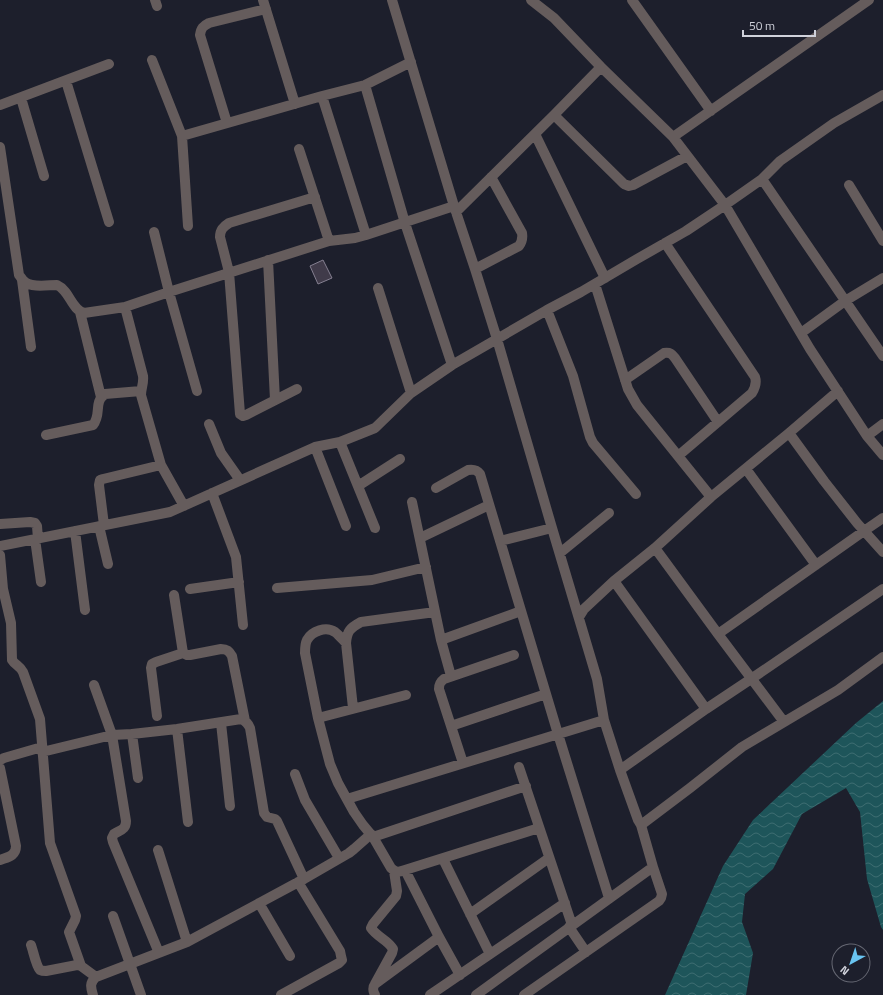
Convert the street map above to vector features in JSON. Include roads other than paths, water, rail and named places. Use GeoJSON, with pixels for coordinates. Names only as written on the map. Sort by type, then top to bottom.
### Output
{"type":"FeatureCollection","features":[{"type":"Feature","properties":{"kind":"street"},"geometry":{"type":"LineString","coordinates":[[392,0],[455,209],[497,339],[552,528],[560,553],[583,611],[604,720],[620,770],[641,825],[652,867],[662,894],[659,901],[524,995]]}},
{"type":"Feature","properties":{"kind":"street"},"geometry":{"type":"LineString","coordinates":[[532,0],[554,18],[673,137],[725,205],[801,333],[867,436],[883,455]]}},
{"type":"Feature","properties":{"kind":"street"},"geometry":{"type":"LineString","coordinates":[[632,0],[711,110]]}},
{"type":"Feature","properties":{"kind":"street"},"geometry":{"type":"LineString","coordinates":[[673,137],[869,0]]}},
{"type":"Feature","properties":{"kind":"street"},"geometry":{"type":"LineString","coordinates":[[227,123],[200,35],[201,30],[203,26],[209,23],[265,4],[295,104]]}},
{"type":"Feature","properties":{"kind":"street"},"geometry":{"type":"LineString","coordinates":[[152,60],[182,136],[188,226]]}},
{"type":"Feature","properties":{"kind":"street"},"geometry":{"type":"LineString","coordinates":[[182,136],[322,96],[365,86],[411,62]]}},
{"type":"Feature","properties":{"kind":"street"},"geometry":{"type":"LineString","coordinates":[[0,106],[109,64]]}},
{"type":"Feature","properties":{"kind":"street"},"geometry":{"type":"LineString","coordinates":[[22,280],[31,285],[60,286],[65,291],[76,309],[80,312],[84,313],[125,307],[229,272],[329,241],[355,238],[455,209],[491,177],[535,134],[601,66]]}},
{"type":"Feature","properties":{"kind":"street"},"geometry":{"type":"LineString","coordinates":[[66,81],[109,222]]}},
{"type":"Feature","properties":{"kind":"street"},"geometry":{"type":"LineString","coordinates":[[365,86],[406,223],[452,365]]}},
{"type":"Feature","properties":{"kind":"street"},"geometry":{"type":"LineString","coordinates":[[322,96],[366,235]]}},
{"type":"Feature","properties":{"kind":"street"},"geometry":{"type":"LineString","coordinates":[[0,546],[170,512],[315,447],[340,442],[375,428],[412,393],[452,365],[547,310],[582,292],[686,231],[762,179],[780,161],[834,123],[883,96]]}},
{"type":"Feature","properties":{"kind":"street"},"geometry":{"type":"LineString","coordinates":[[21,98],[44,176]]}},
{"type":"Feature","properties":{"kind":"street"},"geometry":{"type":"LineString","coordinates":[[554,115],[624,184],[629,186],[687,156]]}},
{"type":"Feature","properties":{"kind":"street"},"geometry":{"type":"LineString","coordinates":[[535,134],[605,278]]}},
{"type":"Feature","properties":{"kind":"street"},"geometry":{"type":"LineString","coordinates":[[0,147],[19,275],[22,280],[31,347]]}},
{"type":"Feature","properties":{"kind":"street"},"geometry":{"type":"LineString","coordinates":[[299,148],[329,241]]}},
{"type":"Feature","properties":{"kind":"street"},"geometry":{"type":"LineString","coordinates":[[475,269],[519,246],[523,237],[491,177]]}},
{"type":"Feature","properties":{"kind":"street"},"geometry":{"type":"LineString","coordinates":[[762,179],[883,356]]}},
{"type":"Feature","properties":{"kind":"street"},"geometry":{"type":"LineString","coordinates":[[848,185],[883,240]]}},
{"type":"Feature","properties":{"kind":"street"},"geometry":{"type":"LineString","coordinates":[[297,389],[246,415],[243,416],[240,414],[229,272],[220,232],[223,227],[229,223],[315,197]]}},
{"type":"Feature","properties":{"kind":"street"},"geometry":{"type":"LineString","coordinates":[[154,232],[197,391]]}},
{"type":"Feature","properties":{"kind":"street"},"geometry":{"type":"LineString","coordinates":[[665,243],[755,377],[756,382],[752,393],[678,456]]}},
{"type":"Feature","properties":{"kind":"street"},"geometry":{"type":"LineString","coordinates":[[268,260],[275,400]]}},
{"type":"Feature","properties":{"kind":"street"},"geometry":{"type":"LineString","coordinates":[[801,333],[845,301],[883,278]]}},
{"type":"Feature","properties":{"kind":"street"},"geometry":{"type":"LineString","coordinates":[[595,284],[628,389],[637,405],[711,497]]}},
{"type":"Feature","properties":{"kind":"street"},"geometry":{"type":"LineString","coordinates":[[378,288],[412,393]]}},
{"type":"Feature","properties":{"kind":"street"},"geometry":{"type":"LineString","coordinates":[[125,307],[144,381],[141,395],[162,465],[184,506]]}},
{"type":"Feature","properties":{"kind":"street"},"geometry":{"type":"LineString","coordinates":[[547,310],[573,376],[590,437],[593,443],[636,494]]}},
{"type":"Feature","properties":{"kind":"street"},"geometry":{"type":"LineString","coordinates":[[80,312],[102,397]]}},
{"type":"Feature","properties":{"kind":"street"},"geometry":{"type":"LineString","coordinates":[[625,380],[664,353],[668,352],[675,358],[718,422]]}},
{"type":"Feature","properties":{"kind":"street"},"geometry":{"type":"LineString","coordinates":[[46,435],[93,425],[97,418],[99,400],[105,394],[141,391]]}},
{"type":"Feature","properties":{"kind":"street"},"geometry":{"type":"LineString","coordinates":[[583,611],[614,581],[655,548],[711,497],[838,391]]}},
{"type":"Feature","properties":{"kind":"street"},"geometry":{"type":"LineString","coordinates":[[209,424],[221,453],[240,480]]}},
{"type":"Feature","properties":{"kind":"street"},"geometry":{"type":"LineString","coordinates":[[867,436],[883,424]]}},
{"type":"Feature","properties":{"kind":"street"},"geometry":{"type":"LineString","coordinates":[[789,433],[824,482],[883,552]]}},
{"type":"Feature","properties":{"kind":"street"},"geometry":{"type":"LineString","coordinates":[[340,442],[375,528]]}},
{"type":"Feature","properties":{"kind":"street"},"geometry":{"type":"LineString","coordinates":[[315,447],[346,526]]}},
{"type":"Feature","properties":{"kind":"street"},"geometry":{"type":"LineString","coordinates":[[358,486],[400,459]]}},
{"type":"Feature","properties":{"kind":"street"},"geometry":{"type":"LineString","coordinates":[[108,564],[102,526],[99,485],[100,480],[103,478],[162,465]]}},
{"type":"Feature","properties":{"kind":"street"},"geometry":{"type":"LineString","coordinates":[[436,488],[468,470],[473,469],[480,474],[609,898]]}},
{"type":"Feature","properties":{"kind":"street"},"geometry":{"type":"LineString","coordinates":[[746,469],[816,565]]}},
{"type":"Feature","properties":{"kind":"street"},"geometry":{"type":"LineString","coordinates":[[212,493],[236,557],[243,625]]}},
{"type":"Feature","properties":{"kind":"street"},"geometry":{"type":"LineString","coordinates":[[412,502],[441,640],[451,676]]}},
{"type":"Feature","properties":{"kind":"street"},"geometry":{"type":"LineString","coordinates":[[420,538],[489,505]]}},
{"type":"Feature","properties":{"kind":"street"},"geometry":{"type":"LineString","coordinates":[[560,553],[609,513]]}},
{"type":"Feature","properties":{"kind":"street"},"geometry":{"type":"LineString","coordinates":[[718,634],[883,518]]}},
{"type":"Feature","properties":{"kind":"street"},"geometry":{"type":"LineString","coordinates":[[0,524],[33,522],[37,526],[36,539],[41,582]]}},
{"type":"Feature","properties":{"kind":"street"},"geometry":{"type":"LineString","coordinates":[[500,541],[552,528]]}},
{"type":"Feature","properties":{"kind":"street"},"geometry":{"type":"LineString","coordinates":[[75,531],[86,610]]}},
{"type":"Feature","properties":{"kind":"street"},"geometry":{"type":"LineString","coordinates":[[655,548],[784,722]]}},
{"type":"Feature","properties":{"kind":"street"},"geometry":{"type":"LineString","coordinates":[[0,555],[3,589],[11,623],[12,660],[21,668],[23,672],[41,725],[50,843],[76,916],[76,920],[69,932],[81,966]]}},
{"type":"Feature","properties":{"kind":"street"},"geometry":{"type":"LineString","coordinates":[[277,588],[372,580],[426,567]]}},
{"type":"Feature","properties":{"kind":"street"},"geometry":{"type":"LineString","coordinates":[[614,581],[706,709]]}},
{"type":"Feature","properties":{"kind":"street"},"geometry":{"type":"LineString","coordinates":[[190,589],[239,582]]}},
{"type":"Feature","properties":{"kind":"street"},"geometry":{"type":"LineString","coordinates":[[620,770],[706,709],[883,589]]}},
{"type":"Feature","properties":{"kind":"street"},"geometry":{"type":"LineString","coordinates":[[174,595],[184,653]]}},
{"type":"Feature","properties":{"kind":"street"},"geometry":{"type":"LineString","coordinates":[[441,640],[521,611]]}},
{"type":"Feature","properties":{"kind":"street"},"geometry":{"type":"LineString","coordinates":[[353,708],[346,643],[347,636],[352,627],[361,622],[435,612]]}},
{"type":"Feature","properties":{"kind":"street"},"geometry":{"type":"LineString","coordinates":[[346,643],[334,632],[327,629],[317,631],[306,641],[305,652],[318,718],[330,764],[338,783],[354,812],[372,835],[394,871],[397,891],[396,896],[371,928],[373,932],[391,945],[393,949],[373,986],[375,995]]}},
{"type":"Feature","properties":{"kind":"street"},"geometry":{"type":"LineString","coordinates":[[157,716],[151,668],[152,664],[184,653],[190,655],[226,649],[232,656],[245,721]]}},
{"type":"Feature","properties":{"kind":"street"},"geometry":{"type":"LineString","coordinates":[[463,763],[439,689],[440,682],[451,676],[514,655]]}},
{"type":"Feature","properties":{"kind":"street"},"geometry":{"type":"LineString","coordinates":[[641,825],[742,747],[838,690],[883,657]]}},
{"type":"Feature","properties":{"kind":"street"},"geometry":{"type":"LineString","coordinates":[[94,685],[112,735],[126,821],[124,829],[114,834],[112,838],[159,953]]}},
{"type":"Feature","properties":{"kind":"street"},"geometry":{"type":"LineString","coordinates":[[451,726],[546,694]]}},
{"type":"Feature","properties":{"kind":"street"},"geometry":{"type":"LineString","coordinates":[[318,718],[406,695]]}},
{"type":"Feature","properties":{"kind":"street"},"geometry":{"type":"LineString","coordinates":[[0,760],[112,735],[177,729],[241,719],[249,724],[264,813],[267,817],[275,819],[277,822],[301,880],[340,951],[342,960],[281,995]]}},
{"type":"Feature","properties":{"kind":"street"},"geometry":{"type":"LineString","coordinates":[[347,799],[604,720]]}},
{"type":"Feature","properties":{"kind":"street"},"geometry":{"type":"LineString","coordinates":[[221,722],[230,806]]}},
{"type":"Feature","properties":{"kind":"street"},"geometry":{"type":"LineString","coordinates":[[177,729],[188,822]]}},
{"type":"Feature","properties":{"kind":"street"},"geometry":{"type":"LineString","coordinates":[[132,734],[138,778]]}},
{"type":"Feature","properties":{"kind":"street"},"geometry":{"type":"LineString","coordinates":[[519,767],[564,903],[570,926],[586,952]]}},
{"type":"Feature","properties":{"kind":"street"},"geometry":{"type":"LineString","coordinates":[[0,768],[16,851],[14,855],[0,860]]}},
{"type":"Feature","properties":{"kind":"street"},"geometry":{"type":"LineString","coordinates":[[295,774],[305,800],[339,858]]}},
{"type":"Feature","properties":{"kind":"street"},"geometry":{"type":"LineString","coordinates":[[94,995],[91,989],[91,984],[92,980],[96,977],[188,942],[339,858],[372,835],[526,786]]}},
{"type":"Feature","properties":{"kind":"street"},"geometry":{"type":"LineString","coordinates":[[394,871],[397,872],[405,870],[539,828]]}},
{"type":"Feature","properties":{"kind":"street"},"geometry":{"type":"LineString","coordinates":[[158,850],[188,942]]}},
{"type":"Feature","properties":{"kind":"street"},"geometry":{"type":"LineString","coordinates":[[443,858],[490,954]]}},
{"type":"Feature","properties":{"kind":"street"},"geometry":{"type":"LineString","coordinates":[[470,914],[549,858]]}},
{"type":"Feature","properties":{"kind":"street"},"geometry":{"type":"LineString","coordinates":[[476,995],[652,867]]}},
{"type":"Feature","properties":{"kind":"street"},"geometry":{"type":"LineString","coordinates":[[405,870],[460,975]]}},
{"type":"Feature","properties":{"kind":"street"},"geometry":{"type":"LineString","coordinates":[[259,903],[290,956]]}},
{"type":"Feature","properties":{"kind":"street"},"geometry":{"type":"LineString","coordinates":[[430,995],[564,903]]}},
{"type":"Feature","properties":{"kind":"street"},"geometry":{"type":"LineString","coordinates":[[113,916],[141,995]]}},
{"type":"Feature","properties":{"kind":"street"},"geometry":{"type":"LineString","coordinates":[[375,984],[439,937]]}},
{"type":"Feature","properties":{"kind":"street"},"geometry":{"type":"LineString","coordinates":[[31,945],[38,965],[42,971],[77,964],[96,977]]}},
{"type":"Feature","properties":{"kind":"water"},"geometry":{"type":"Polygon","coordinates":[[[883,701],[883,930],[867,879],[860,812],[846,788],[802,814],[773,869],[745,894],[742,922],[753,953],[746,995],[665,995],[723,866],[753,820],[856,723],[883,701]]]}}]}
